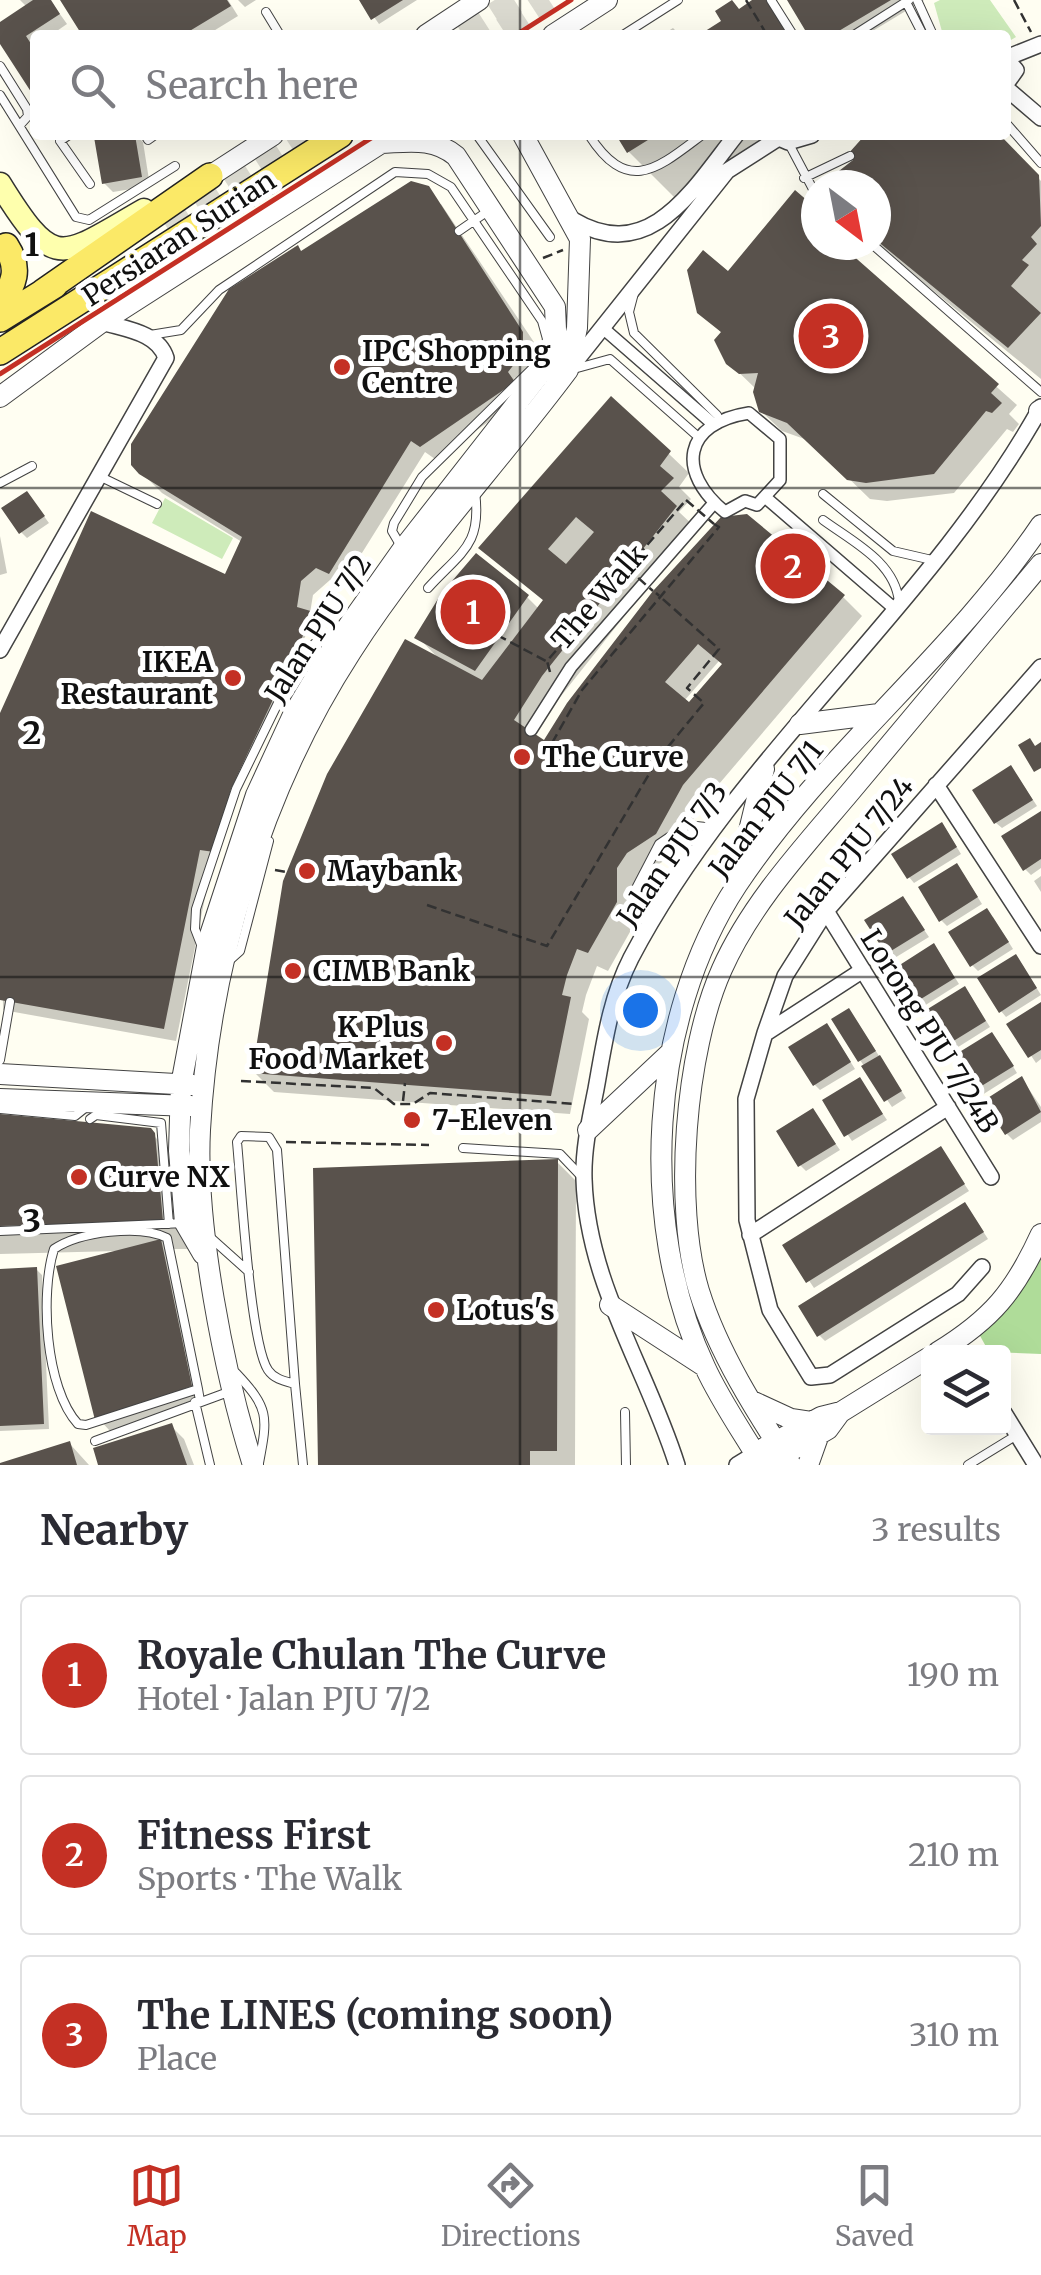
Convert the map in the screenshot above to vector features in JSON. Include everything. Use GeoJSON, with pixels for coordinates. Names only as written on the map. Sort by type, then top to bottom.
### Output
{"type":"FeatureCollection","features":[{"type":"Feature","properties":{"kind":"main road","name":"Persiaran Surian"},"geometry":{"type":"LineString","coordinates":[[0,352],[332,140]]}},
{"type":"Feature","properties":{"kind":"main road"},"geometry":{"type":"LineString","coordinates":[[0,184],[30,233],[58,249],[79,247],[210,176]]}},
{"type":"Feature","properties":{"kind":"main road"},"geometry":{"type":"LineString","coordinates":[[44,292],[210,176]]}},
{"type":"Feature","properties":{"kind":"main road","name":"Persiaran Surian"},"geometry":{"type":"LineString","coordinates":[[0,320],[166,226]]}},
{"type":"Feature","properties":{"kind":"main road"},"geometry":{"type":"LineString","coordinates":[[0,305],[16,276],[2,239]]}},
{"type":"Feature","properties":{"kind":"street"},"geometry":{"type":"LineString","coordinates":[[434,30],[479,0]]}},
{"type":"Feature","properties":{"kind":"street"},"geometry":{"type":"LineString","coordinates":[[561,30],[608,0]]}},
{"type":"Feature","properties":{"kind":"street"},"geometry":{"type":"LineString","coordinates":[[1011,56],[1039,45]]}},
{"type":"Feature","properties":{"kind":"street"},"geometry":{"type":"LineString","coordinates":[[1011,91],[1041,118]]}},
{"type":"Feature","properties":{"kind":"street"},"geometry":{"type":"LineString","coordinates":[[210,176],[265,140]]}},
{"type":"Feature","properties":{"kind":"street","name":"Persiaran Surian"},"geometry":{"type":"LineString","coordinates":[[0,397],[102,322],[385,140]]}},
{"type":"Feature","properties":{"kind":"street","name":"Jalan PJU 7/2"},"geometry":{"type":"LineString","coordinates":[[256,1465],[232,1391],[212,1270],[186,1226],[180,1095],[206,956],[240,838],[293,715],[344,633],[409,555],[557,352],[555,306],[483,214],[444,146],[406,140]]}},
{"type":"Feature","properties":{"kind":"street","name":"Jalan PJU 7/2"},"geometry":{"type":"LineString","coordinates":[[186,1226],[203,1096],[227,962],[254,844],[278,784],[350,652],[409,555],[474,488],[568,370],[578,328],[580,239],[574,220],[526,140]]}},
{"type":"Feature","properties":{"kind":"street"},"geometry":{"type":"LineString","coordinates":[[574,220],[592,231],[622,235],[645,232],[673,210],[732,140]]}},
{"type":"Feature","properties":{"kind":"street"},"geometry":{"type":"LineString","coordinates":[[568,370],[728,171],[777,140]]}},
{"type":"Feature","properties":{"kind":"street"},"geometry":{"type":"LineString","coordinates":[[0,650],[166,358],[163,348],[146,335],[102,322]]}},
{"type":"Feature","properties":{"kind":"street"},"geometry":{"type":"LineString","coordinates":[[604,329],[715,420]]}},
{"type":"Feature","properties":{"kind":"street","name":"Jalan PJU 7/3"},"geometry":{"type":"LineString","coordinates":[[677,1465],[665,1427],[610,1304],[592,1236],[584,1179],[588,1130],[618,990],[715,828],[982,506],[1040,406]]}},
{"type":"Feature","properties":{"kind":"street"},"geometry":{"type":"LineString","coordinates":[[749,413],[780,439],[780,480],[757,505],[745,501],[725,512],[701,492],[691,453],[694,442],[715,420],[749,413]]}},
{"type":"Feature","properties":{"kind":"street"},"geometry":{"type":"LineString","coordinates":[[764,497],[898,608]]}},
{"type":"Feature","properties":{"kind":"street","name":"The Walk"},"geometry":{"type":"LineString","coordinates":[[531,730],[571,666],[714,503]]}},
{"type":"Feature","properties":{"kind":"street","name":"Jalan PJU 7/1"},"geometry":{"type":"LineString","coordinates":[[773,1457],[704,1366],[683,1301],[662,1196],[670,1053],[681,1005],[700,956],[736,887],[880,714],[996,586],[1041,525]]}},
{"type":"Feature","properties":{"kind":"street","name":"Jalan PJU 7/1"},"geometry":{"type":"LineString","coordinates":[[773,1457],[752,1401],[720,1341],[693,1266],[686,1164],[694,1056],[704,1012],[723,966],[776,882],[1041,564]]}},
{"type":"Feature","properties":{"kind":"street","name":"Jalan PJU 7/24"},"geometry":{"type":"LineString","coordinates":[[982,1267],[958,1294],[830,1375],[816,1379],[806,1372],[770,1310],[750,1235],[746,1098],[784,976],[826,911],[1041,667]]}},
{"type":"Feature","properties":{"kind":"street"},"geometry":{"type":"LineString","coordinates":[[800,724],[880,714]]}},
{"type":"Feature","properties":{"kind":"street"},"geometry":{"type":"LineString","coordinates":[[736,887],[764,769]]}},
{"type":"Feature","properties":{"kind":"street"},"geometry":{"type":"LineString","coordinates":[[936,785],[1041,946]]}},
{"type":"Feature","properties":{"kind":"street","name":"Lorong PJU 7/24B"},"geometry":{"type":"LineString","coordinates":[[826,911],[992,1177]]}},
{"type":"Feature","properties":{"kind":"street"},"geometry":{"type":"LineString","coordinates":[[765,1033],[863,970]]}},
{"type":"Feature","properties":{"kind":"street"},"geometry":{"type":"LineString","coordinates":[[588,1130],[670,1053]]}},
{"type":"Feature","properties":{"kind":"street"},"geometry":{"type":"LineString","coordinates":[[0,1074],[203,1096]]}},
{"type":"Feature","properties":{"kind":"street"},"geometry":{"type":"LineString","coordinates":[[0,1098],[100,1110],[180,1095]]}},
{"type":"Feature","properties":{"kind":"street"},"geometry":{"type":"LineString","coordinates":[[750,1235],[948,1106]]}},
{"type":"Feature","properties":{"kind":"street"},"geometry":{"type":"LineString","coordinates":[[963,1345],[1001,1306],[1041,1234]]}},
{"type":"Feature","properties":{"kind":"street"},"geometry":{"type":"LineString","coordinates":[[610,1304],[704,1366]]}},
{"type":"Feature","properties":{"kind":"street"},"geometry":{"type":"LineString","coordinates":[[737,1465],[773,1457],[921,1362]]}},
{"type":"Feature","properties":{"kind":"street"},"geometry":{"type":"LineString","coordinates":[[752,1401],[815,1428]]}},
{"type":"Feature","properties":{"kind":"street"},"geometry":{"type":"LineString","coordinates":[[1011,1424],[1036,1465]]}},
{"type":"Feature","properties":{"kind":"street"},"geometry":{"type":"LineString","coordinates":[[808,1465],[815,1428]]}},
{"type":"Feature","properties":{"kind":"lane"},"geometry":{"type":"LineString","coordinates":[[631,30],[678,0]]}},
{"type":"Feature","properties":{"kind":"lane"},"geometry":{"type":"LineString","coordinates":[[771,0],[790,30]]}},
{"type":"Feature","properties":{"kind":"lane"},"geometry":{"type":"LineString","coordinates":[[917,0],[931,30]]}},
{"type":"Feature","properties":{"kind":"lane"},"geometry":{"type":"LineString","coordinates":[[862,30],[908,1],[921,30]]}},
{"type":"Feature","properties":{"kind":"lane"},"geometry":{"type":"LineString","coordinates":[[266,12],[277,30]]}},
{"type":"Feature","properties":{"kind":"lane"},"geometry":{"type":"LineString","coordinates":[[0,66],[27,109],[28,116],[20,125]]}},
{"type":"Feature","properties":{"kind":"lane"},"geometry":{"type":"LineString","coordinates":[[0,95],[76,217],[90,220],[175,166]]}},
{"type":"Feature","properties":{"kind":"lane"},"geometry":{"type":"LineString","coordinates":[[1011,129],[1041,162]]}},
{"type":"Feature","properties":{"kind":"lane"},"geometry":{"type":"LineString","coordinates":[[62,140],[90,184]]}},
{"type":"Feature","properties":{"kind":"lane"},"geometry":{"type":"LineString","coordinates":[[482,140],[550,237]]}},
{"type":"Feature","properties":{"kind":"lane"},"geometry":{"type":"LineString","coordinates":[[591,140],[602,156],[638,172],[654,171],[695,140]]}},
{"type":"Feature","properties":{"kind":"lane"},"geometry":{"type":"LineString","coordinates":[[780,140],[801,173]]}},
{"type":"Feature","properties":{"kind":"lane"},"geometry":{"type":"LineString","coordinates":[[821,170],[850,156]]}},
{"type":"Feature","properties":{"kind":"lane"},"geometry":{"type":"LineString","coordinates":[[146,335],[182,330],[219,290],[395,172],[428,174],[451,187],[483,214],[459,231]]}},
{"type":"Feature","properties":{"kind":"lane"},"geometry":{"type":"LineString","coordinates":[[0,200],[30,233]]}},
{"type":"Feature","properties":{"kind":"lane"},"geometry":{"type":"LineString","coordinates":[[889,260],[1040,406]]}},
{"type":"Feature","properties":{"kind":"lane"},"geometry":{"type":"LineString","coordinates":[[635,289],[629,312],[634,333],[715,420]]}},
{"type":"Feature","properties":{"kind":"lane"},"geometry":{"type":"LineString","coordinates":[[568,370],[610,358],[695,434]]}},
{"type":"Feature","properties":{"kind":"lane"},"geometry":{"type":"LineString","coordinates":[[0,483],[32,466]]}},
{"type":"Feature","properties":{"kind":"lane"},"geometry":{"type":"LineString","coordinates":[[101,477],[157,504]]}},
{"type":"Feature","properties":{"kind":"lane"},"geometry":{"type":"LineString","coordinates":[[428,588],[475,536],[479,520],[474,488]]}},
{"type":"Feature","properties":{"kind":"lane"},"geometry":{"type":"LineString","coordinates":[[823,494],[893,550],[908,558],[938,560]]}},
{"type":"Feature","properties":{"kind":"lane"},"geometry":{"type":"LineString","coordinates":[[824,520],[879,562],[892,577],[898,608]]}},
{"type":"Feature","properties":{"kind":"lane"},"geometry":{"type":"LineString","coordinates":[[650,931],[634,894],[659,844],[687,825],[715,828]]}},
{"type":"Feature","properties":{"kind":"lane"},"geometry":{"type":"LineString","coordinates":[[0,1060],[10,1002]]}},
{"type":"Feature","properties":{"kind":"lane"},"geometry":{"type":"LineString","coordinates":[[0,1109],[75,1116],[100,1110],[161,1123],[186,1226]]}},
{"type":"Feature","properties":{"kind":"lane"},"geometry":{"type":"LineString","coordinates":[[295,1384],[276,1378],[264,1364],[250,1273],[237,1142],[241,1136],[269,1137],[274,1142],[303,1465]]}},
{"type":"Feature","properties":{"kind":"lane"},"geometry":{"type":"LineString","coordinates":[[463,1148],[560,1154],[584,1179]]}},
{"type":"Feature","properties":{"kind":"lane"},"geometry":{"type":"LineString","coordinates":[[0,1231],[186,1226],[250,1273]]}},
{"type":"Feature","properties":{"kind":"lane"},"geometry":{"type":"LineString","coordinates":[[198,1389],[86,1425],[78,1424],[57,1388],[48,1333],[54,1249],[104,1234],[157,1233],[167,1238],[198,1389],[210,1465]]}},
{"type":"Feature","properties":{"kind":"lane"},"geometry":{"type":"LineString","coordinates":[[229,1366],[261,1400],[265,1412],[256,1465]]}},
{"type":"Feature","properties":{"kind":"lane"},"geometry":{"type":"LineString","coordinates":[[94,1440],[232,1391]]}},
{"type":"Feature","properties":{"kind":"lane"},"geometry":{"type":"LineString","coordinates":[[625,1412],[626,1465]]}},
{"type":"Feature","properties":{"kind":"lane"},"geometry":{"type":"LineString","coordinates":[[968,1465],[1017,1434]]}},
{"type":"Feature","properties":{"kind":"path"},"geometry":{"type":"LineString","coordinates":[[746,0],[764,30]]}},
{"type":"Feature","properties":{"kind":"path"},"geometry":{"type":"LineString","coordinates":[[1014,0],[1039,45]]}},
{"type":"Feature","properties":{"kind":"path"},"geometry":{"type":"LineString","coordinates":[[548,680],[547,661],[686,500],[718,527],[582,690],[552,743]]}},
{"type":"Feature","properties":{"kind":"path"},"geometry":{"type":"LineString","coordinates":[[427,906],[547,946],[658,759],[704,703],[687,688],[719,650],[627,568]]}},
{"type":"Feature","properties":{"kind":"path"},"geometry":{"type":"LineString","coordinates":[[498,635],[547,661]]}},
{"type":"Feature","properties":{"kind":"path"},"geometry":{"type":"LineString","coordinates":[[274,870],[287,872]]}},
{"type":"Feature","properties":{"kind":"path"},"geometry":{"type":"LineString","coordinates":[[241,1081],[374,1088],[394,1104],[413,1104],[430,1093],[593,1105]]}},
{"type":"Feature","properties":{"kind":"path"},"geometry":{"type":"LineString","coordinates":[[403,1104],[405,1083]]}},
{"type":"Feature","properties":{"kind":"path"},"geometry":{"type":"LineString","coordinates":[[274,1142],[429,1144]]}},
{"type":"Feature","properties":{"kind":"green space"},"geometry":{"type":"Polygon","coordinates":[[[990,0],[1016,37],[1011,40],[1011,30],[942,30],[934,3],[990,0]]]}},
{"type":"Feature","properties":{"kind":"green space"},"geometry":{"type":"Polygon","coordinates":[[[165,498],[233,538],[222,559],[152,523],[165,498]]]}},
{"type":"Feature","properties":{"kind":"green space"},"geometry":{"type":"Polygon","coordinates":[[[1041,1245],[1041,1354],[1011,1353],[1011,1345],[985,1345],[979,1334],[1024,1287],[1041,1245]]]}},
{"type":"Feature","properties":{"kind":"building"},"geometry":{"type":"Polygon","coordinates":[[[33,0],[51,0],[60,14],[26,36],[30,42],[30,90],[0,44],[0,22],[33,0]]]}},
{"type":"Feature","properties":{"kind":"building"},"geometry":{"type":"Polygon","coordinates":[[[60,0],[227,0],[231,6],[191,30],[79,30],[60,0]]]}},
{"type":"Feature","properties":{"kind":"building"},"geometry":{"type":"Polygon","coordinates":[[[359,0],[403,0],[371,20],[359,0]]]}},
{"type":"Feature","properties":{"kind":"building"},"geometry":{"type":"Polygon","coordinates":[[[732,0],[739,9],[752,0],[767,0],[785,30],[707,30],[721,21],[715,11],[732,0]]]}},
{"type":"Feature","properties":{"kind":"building"},"geometry":{"type":"Polygon","coordinates":[[[787,0],[891,0],[840,30],[805,30],[787,0]]]}},
{"type":"Feature","properties":{"kind":"building"},"geometry":{"type":"Polygon","coordinates":[[[95,140],[136,140],[142,177],[102,184],[95,140]]]}},
{"type":"Feature","properties":{"kind":"building"},"geometry":{"type":"Polygon","coordinates":[[[619,140],[648,140],[627,153],[619,140]]]}},
{"type":"Feature","properties":{"kind":"building"},"geometry":{"type":"Polygon","coordinates":[[[861,140],[1005,140],[1039,175],[1041,226],[1031,237],[1037,244],[1022,260],[1029,265],[1011,286],[1041,313],[1008,348],[891,252],[891,170],[840,170],[853,160],[848,154],[861,140]]]}},
{"type":"Feature","properties":{"kind":"building"},"geometry":{"type":"Polygon","coordinates":[[[411,181],[429,186],[523,332],[523,353],[508,372],[515,382],[420,447],[411,441],[329,574],[316,568],[301,581],[297,607],[314,612],[231,789],[214,852],[200,850],[164,1029],[0,1000],[0,713],[91,511],[225,574],[242,537],[139,474],[131,465],[131,444],[229,289],[298,245],[301,251],[411,181]]]}},
{"type":"Feature","properties":{"kind":"building"},"geometry":{"type":"Polygon","coordinates":[[[795,190],[801,195],[801,260],[858,260],[999,384],[991,393],[1002,403],[992,413],[986,411],[934,474],[866,483],[847,480],[787,423],[759,412],[753,392],[758,373],[739,374],[726,364],[714,340],[721,332],[697,313],[687,270],[703,250],[728,271],[795,190]]]}},
{"type":"Feature","properties":{"kind":"building","name":"The Curve"},"geometry":{"type":"Polygon","coordinates":[[[611,396],[671,451],[660,466],[674,478],[661,491],[677,506],[542,676],[514,720],[544,740],[567,703],[653,591],[721,517],[747,514],[845,595],[683,785],[656,834],[627,853],[617,868],[617,902],[588,953],[577,949],[567,975],[562,995],[571,997],[551,1096],[252,1073],[283,881],[327,774],[405,639],[482,680],[543,600],[478,548],[611,396]],[[576,517],[548,549],[566,564],[594,532],[576,517]],[[698,644],[665,682],[689,702],[722,664],[698,644]]]}},
{"type":"Feature","properties":{"kind":"building"},"geometry":{"type":"Polygon","coordinates":[[[27,491],[45,516],[19,534],[1,508],[27,491]]]}},
{"type":"Feature","properties":{"kind":"building"},"geometry":{"type":"Polygon","coordinates":[[[476,553],[529,595],[475,671],[414,638],[441,594],[476,553]]]}},
{"type":"Feature","properties":{"kind":"building"},"geometry":{"type":"Polygon","coordinates":[[[1030,738],[1035,746],[1041,742],[1041,768],[1034,772],[1018,745],[1030,738]]]}},
{"type":"Feature","properties":{"kind":"building"},"geometry":{"type":"Polygon","coordinates":[[[1011,765],[1033,800],[994,824],[972,790],[1011,765]]]}},
{"type":"Feature","properties":{"kind":"building"},"geometry":{"type":"Polygon","coordinates":[[[1041,811],[1041,859],[1023,871],[1001,836],[1041,811]]]}},
{"type":"Feature","properties":{"kind":"building"},"geometry":{"type":"Polygon","coordinates":[[[942,822],[957,847],[907,879],[891,854],[942,822]]]}},
{"type":"Feature","properties":{"kind":"building"},"geometry":{"type":"Polygon","coordinates":[[[957,863],[978,897],[939,922],[918,887],[957,863]]]}},
{"type":"Feature","properties":{"kind":"building"},"geometry":{"type":"Polygon","coordinates":[[[903,896],[925,930],[886,954],[864,920],[903,896]]]}},
{"type":"Feature","properties":{"kind":"building"},"geometry":{"type":"Polygon","coordinates":[[[987,908],[1009,942],[970,967],[948,932],[987,908]]]}},
{"type":"Feature","properties":{"kind":"building"},"geometry":{"type":"Polygon","coordinates":[[[934,943],[955,978],[916,1002],[895,968],[934,943]]]}},
{"type":"Feature","properties":{"kind":"building"},"geometry":{"type":"Polygon","coordinates":[[[1016,954],[1037,988],[999,1013],[977,978],[1016,954]]]}},
{"type":"Feature","properties":{"kind":"building"},"geometry":{"type":"Polygon","coordinates":[[[965,986],[986,1021],[947,1045],[926,1010],[965,986]]]}},
{"type":"Feature","properties":{"kind":"building"},"geometry":{"type":"Polygon","coordinates":[[[1041,1002],[1041,1050],[1028,1058],[1006,1024],[1041,1002]]]}},
{"type":"Feature","properties":{"kind":"building"},"geometry":{"type":"Polygon","coordinates":[[[849,1008],[876,1051],[858,1062],[831,1019],[849,1008]]]}},
{"type":"Feature","properties":{"kind":"building"},"geometry":{"type":"Polygon","coordinates":[[[827,1023],[851,1062],[813,1086],[788,1047],[827,1023]]]}},
{"type":"Feature","properties":{"kind":"building"},"geometry":{"type":"Polygon","coordinates":[[[992,1032],[1014,1066],[975,1090],[953,1056],[992,1032]]]}},
{"type":"Feature","properties":{"kind":"building"},"geometry":{"type":"Polygon","coordinates":[[[880,1055],[902,1091],[884,1102],[861,1066],[880,1055]]]}},
{"type":"Feature","properties":{"kind":"building"},"geometry":{"type":"Polygon","coordinates":[[[1022,1076],[1041,1112],[1005,1135],[983,1101],[1022,1076]]]}},
{"type":"Feature","properties":{"kind":"building"},"geometry":{"type":"Polygon","coordinates":[[[860,1077],[883,1114],[844,1137],[822,1100],[860,1077]]]}},
{"type":"Feature","properties":{"kind":"building"},"geometry":{"type":"Polygon","coordinates":[[[813,1108],[836,1144],[798,1167],[776,1131],[813,1108]]]}},
{"type":"Feature","properties":{"kind":"building","name":"Curve NX"},"geometry":{"type":"Polygon","coordinates":[[[0,1114],[151,1128],[155,1133],[163,1221],[0,1226],[0,1114]]]}},
{"type":"Feature","properties":{"kind":"building"},"geometry":{"type":"Polygon","coordinates":[[[941,1146],[965,1184],[806,1283],[782,1245],[941,1146]]]}},
{"type":"Feature","properties":{"kind":"building","name":"Lotus's"},"geometry":{"type":"Polygon","coordinates":[[[558,1159],[557,1451],[530,1451],[530,1465],[318,1465],[313,1168],[558,1159]]]}},
{"type":"Feature","properties":{"kind":"building"},"geometry":{"type":"Polygon","coordinates":[[[965,1202],[984,1232],[817,1337],[798,1306],[965,1202]]]}},
{"type":"Feature","properties":{"kind":"building"},"geometry":{"type":"Polygon","coordinates":[[[161,1239],[192,1386],[95,1420],[56,1266],[161,1239]]]}},
{"type":"Feature","properties":{"kind":"building"},"geometry":{"type":"Polygon","coordinates":[[[37,1267],[44,1424],[0,1426],[0,1269],[37,1267]]]}},
{"type":"Feature","properties":{"kind":"building"},"geometry":{"type":"Polygon","coordinates":[[[172,1423],[187,1465],[98,1465],[93,1448],[172,1423]]]}},
{"type":"Feature","properties":{"kind":"building"},"geometry":{"type":"Polygon","coordinates":[[[70,1441],[77,1465],[0,1465],[0,1463],[70,1441]]]}},
{"type":"Feature","properties":{"kind":"tunnel"},"geometry":{"type":"LineString","coordinates":[[471,30],[518,0]]}},
{"type":"Feature","properties":{"kind":"tunnel"},"geometry":{"type":"LineString","coordinates":[[503,30],[549,0]]}},
{"type":"Feature","properties":{"kind":"tunnel"},"geometry":{"type":"LineString","coordinates":[[166,226],[300,140]]}},
{"type":"Feature","properties":{"kind":"railway"},"geometry":{"type":"LineString","coordinates":[[524,30],[571,0]]}},
{"type":"Feature","properties":{"kind":"railway"},"geometry":{"type":"LineString","coordinates":[[0,374],[368,140]]}},
{"type":"Feature","properties":{"kind":"place","name":"The LINES (coming soon)"},"geometry":{"type":"Point","coordinates":[831,336]}},
{"type":"Feature","properties":{"kind":"place","name":"IPC Shopping Centre"},"geometry":{"type":"Point","coordinates":[342,367]}},
{"type":"Feature","properties":{"kind":"place","name":"Fitness First"},"geometry":{"type":"Point","coordinates":[793,566]}},
{"type":"Feature","properties":{"kind":"place","name":"Royale Chulan The Curve"},"geometry":{"type":"Point","coordinates":[473,612]}},
{"type":"Feature","properties":{"kind":"place","name":"IKEA Restaurant"},"geometry":{"type":"Point","coordinates":[233,678]}},
{"type":"Feature","properties":{"kind":"place","name":"The Curve"},"geometry":{"type":"Point","coordinates":[522,757]}},
{"type":"Feature","properties":{"kind":"place","name":"Maybank"},"geometry":{"type":"Point","coordinates":[307,871]}},
{"type":"Feature","properties":{"kind":"place","name":"CIMB Bank"},"geometry":{"type":"Point","coordinates":[293,971]}},
{"type":"Feature","properties":{"kind":"place","name":"K Plus Food Market"},"geometry":{"type":"Point","coordinates":[444,1043]}},
{"type":"Feature","properties":{"kind":"place","name":"7-Eleven"},"geometry":{"type":"Point","coordinates":[412,1120]}},
{"type":"Feature","properties":{"kind":"place","name":"Curve NX"},"geometry":{"type":"Point","coordinates":[79,1177]}},
{"type":"Feature","properties":{"kind":"place","name":"Lotus's"},"geometry":{"type":"Point","coordinates":[436,1310]}}]}
